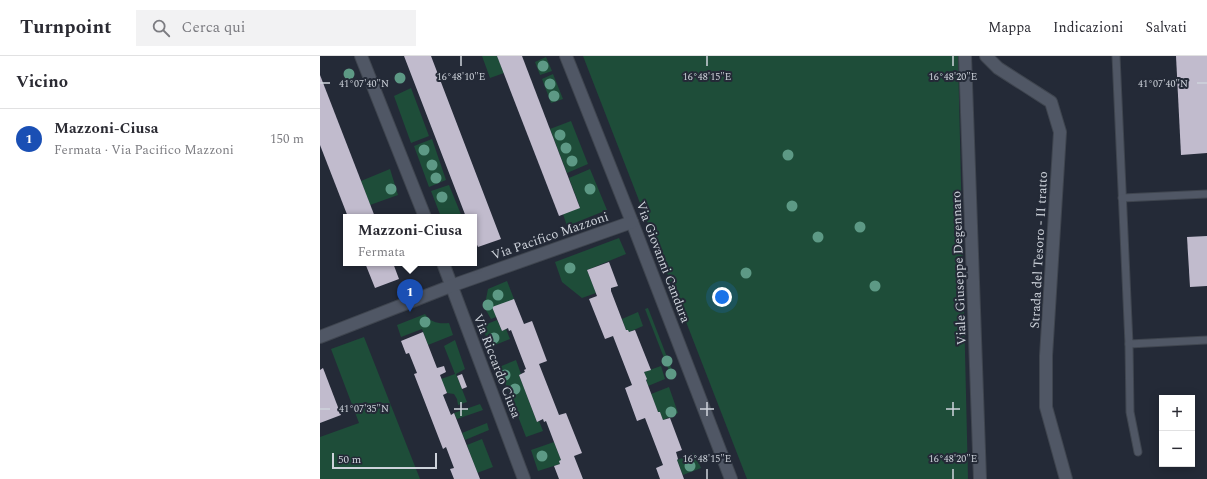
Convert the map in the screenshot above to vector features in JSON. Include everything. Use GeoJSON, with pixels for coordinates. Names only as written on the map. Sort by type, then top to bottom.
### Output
{"type":"FeatureCollection","features":[{"type":"Feature","properties":{"kind":"street"},"geometry":{"type":"LineString","coordinates":[[362,56],[423,214]]}},
{"type":"Feature","properties":{"kind":"street","name":"Via Giovanni Candura"},"geometry":{"type":"LineString","coordinates":[[566,56],[731,479]]}},
{"type":"Feature","properties":{"kind":"street","name":"Viale Giuseppe Degennaro"},"geometry":{"type":"LineString","coordinates":[[965,56],[980,479]]}},
{"type":"Feature","properties":{"kind":"street","name":"Strada del Tesoro - II tratto"},"geometry":{"type":"LineString","coordinates":[[986,56],[998,68],[1051,102],[1060,132],[1046,356],[1046,407],[1066,479]]}},
{"type":"Feature","properties":{"kind":"street","name":"Via Pacifico Mazzoni"},"geometry":{"type":"LineString","coordinates":[[320,338],[451,286],[632,222]]}},
{"type":"Feature","properties":{"kind":"street","name":"Via Riccardo Ciusa"},"geometry":{"type":"LineString","coordinates":[[443,266],[524,479]]}},
{"type":"Feature","properties":{"kind":"lane"},"geometry":{"type":"LineString","coordinates":[[1116,56],[1129,344],[1130,412],[1138,452]]}},
{"type":"Feature","properties":{"kind":"lane"},"geometry":{"type":"LineString","coordinates":[[1122,198],[1207,194]]}},
{"type":"Feature","properties":{"kind":"lane"},"geometry":{"type":"LineString","coordinates":[[1129,344],[1207,340]]}},
{"type":"Feature","properties":{"kind":"green space"},"geometry":{"type":"Polygon","coordinates":[[[482,56],[497,56],[504,73],[490,78],[482,56]]]}},
{"type":"Feature","properties":{"kind":"green space"},"geometry":{"type":"Polygon","coordinates":[[[583,56],[958,56],[968,479],[747,479],[583,56]]]}},
{"type":"Feature","properties":{"kind":"green space"},"geometry":{"type":"Polygon","coordinates":[[[546,57],[552,71],[540,75],[535,62],[546,57]]]}},
{"type":"Feature","properties":{"kind":"green space"},"geometry":{"type":"Polygon","coordinates":[[[553,74],[563,99],[551,103],[542,79],[553,74]]]}},
{"type":"Feature","properties":{"kind":"green space"},"geometry":{"type":"Polygon","coordinates":[[[411,88],[429,136],[411,143],[394,96],[411,88]]]}},
{"type":"Feature","properties":{"kind":"green space"},"geometry":{"type":"Polygon","coordinates":[[[571,121],[588,164],[567,173],[550,129],[571,121]]]}},
{"type":"Feature","properties":{"kind":"green space"},"geometry":{"type":"Polygon","coordinates":[[[432,139],[446,180],[429,187],[414,146],[432,139]]]}},
{"type":"Feature","properties":{"kind":"green space"},"geometry":{"type":"Polygon","coordinates":[[[390,169],[398,195],[370,205],[361,181],[390,169]]]}},
{"type":"Feature","properties":{"kind":"green space"},"geometry":{"type":"Polygon","coordinates":[[[590,169],[607,210],[567,226],[563,214],[580,207],[569,178],[590,169]]]}},
{"type":"Feature","properties":{"kind":"green space"},"geometry":{"type":"Polygon","coordinates":[[[449,185],[461,214],[440,214],[431,191],[449,185]]]}},
{"type":"Feature","properties":{"kind":"green space"},"geometry":{"type":"Polygon","coordinates":[[[619,238],[626,254],[587,270],[596,293],[582,298],[562,282],[555,262],[619,238]]]}},
{"type":"Feature","properties":{"kind":"green space"},"geometry":{"type":"Polygon","coordinates":[[[507,281],[514,299],[496,317],[491,319],[483,305],[488,289],[507,281]]]}},
{"type":"Feature","properties":{"kind":"green space"},"geometry":{"type":"Polygon","coordinates":[[[648,308],[674,375],[671,376],[645,309],[648,308]]]}},
{"type":"Feature","properties":{"kind":"green space"},"geometry":{"type":"Polygon","coordinates":[[[638,312],[643,326],[629,332],[626,330],[622,319],[638,312]]]}},
{"type":"Feature","properties":{"kind":"green space"},"geometry":{"type":"Polygon","coordinates":[[[425,314],[436,322],[449,323],[453,335],[428,345],[422,329],[401,337],[397,325],[425,314]]]}},
{"type":"Feature","properties":{"kind":"green space"},"geometry":{"type":"Polygon","coordinates":[[[497,320],[502,331],[506,329],[510,339],[490,347],[482,326],[497,320]]]}},
{"type":"Feature","properties":{"kind":"green space"},"geometry":{"type":"Polygon","coordinates":[[[364,337],[420,479],[320,479],[320,437],[359,423],[331,349],[364,337]]]}},
{"type":"Feature","properties":{"kind":"green space"},"geometry":{"type":"Polygon","coordinates":[[[455,340],[465,369],[456,374],[467,402],[458,405],[454,394],[447,393],[441,379],[455,374],[444,346],[455,340]]]}},
{"type":"Feature","properties":{"kind":"green space"},"geometry":{"type":"Polygon","coordinates":[[[516,360],[521,374],[519,375],[537,422],[539,421],[543,431],[526,437],[499,367],[516,360]]]}},
{"type":"Feature","properties":{"kind":"green space"},"geometry":{"type":"Polygon","coordinates":[[[661,366],[665,379],[648,386],[644,372],[661,366]]]}},
{"type":"Feature","properties":{"kind":"green space"},"geometry":{"type":"Polygon","coordinates":[[[669,387],[678,413],[663,420],[651,394],[669,387]]]}},
{"type":"Feature","properties":{"kind":"green space"},"geometry":{"type":"Polygon","coordinates":[[[480,404],[483,410],[457,419],[454,413],[480,404]]]}},
{"type":"Feature","properties":{"kind":"green space"},"geometry":{"type":"Polygon","coordinates":[[[487,423],[489,430],[465,440],[462,433],[487,423]]]}},
{"type":"Feature","properties":{"kind":"green space"},"geometry":{"type":"Polygon","coordinates":[[[482,439],[493,467],[477,473],[467,445],[482,439]]]}},
{"type":"Feature","properties":{"kind":"green space"},"geometry":{"type":"Polygon","coordinates":[[[554,442],[561,460],[560,464],[538,471],[531,450],[554,442]]]}},
{"type":"Feature","properties":{"kind":"green space"},"geometry":{"type":"Polygon","coordinates":[[[694,453],[701,468],[683,475],[677,460],[694,453]]]}},
{"type":"Feature","properties":{"kind":"building"},"geometry":{"type":"Polygon","coordinates":[[[404,56],[431,56],[501,239],[478,247],[477,214],[465,214],[404,56]]]}},
{"type":"Feature","properties":{"kind":"building"},"geometry":{"type":"Polygon","coordinates":[[[497,56],[522,56],[580,208],[559,216],[497,56]]]}},
{"type":"Feature","properties":{"kind":"building"},"geometry":{"type":"Polygon","coordinates":[[[1176,56],[1207,56],[1207,153],[1181,155],[1176,56]]]}},
{"type":"Feature","properties":{"kind":"building"},"geometry":{"type":"Polygon","coordinates":[[[320,75],[374,214],[347,214],[320,145],[320,75]]]}},
{"type":"Feature","properties":{"kind":"building"},"geometry":{"type":"Polygon","coordinates":[[[1207,236],[1207,286],[1190,287],[1187,237],[1207,236]]]}},
{"type":"Feature","properties":{"kind":"building"},"geometry":{"type":"Polygon","coordinates":[[[609,262],[618,286],[611,288],[611,291],[626,330],[629,332],[635,330],[651,370],[644,372],[658,412],[660,412],[663,420],[670,418],[682,450],[676,452],[677,460],[684,479],[660,479],[656,468],[663,465],[645,418],[637,421],[625,388],[632,385],[613,336],[605,339],[589,299],[597,296],[587,270],[609,262]]]}},
{"type":"Feature","properties":{"kind":"building"},"geometry":{"type":"Polygon","coordinates":[[[366,266],[394,266],[399,279],[375,288],[366,266]]]}},
{"type":"Feature","properties":{"kind":"building"},"geometry":{"type":"Polygon","coordinates":[[[514,299],[524,324],[532,321],[547,361],[539,364],[559,415],[566,413],[582,453],[574,456],[583,479],[559,479],[554,466],[560,464],[559,461],[561,460],[546,421],[544,422],[543,419],[537,422],[519,375],[525,372],[524,370],[526,369],[511,330],[509,331],[508,328],[502,331],[492,307],[514,299]]]}},
{"type":"Feature","properties":{"kind":"building"},"geometry":{"type":"Polygon","coordinates":[[[423,332],[437,368],[444,366],[446,372],[440,375],[447,393],[443,395],[451,415],[454,413],[480,479],[454,479],[450,469],[454,468],[446,447],[443,449],[414,374],[417,373],[409,353],[406,354],[401,341],[423,332]]]}},
{"type":"Feature","properties":{"kind":"building"},"geometry":{"type":"Polygon","coordinates":[[[323,368],[341,415],[320,423],[320,370],[323,368]]]}},
{"type":"Feature","properties":{"kind":"building"},"geometry":{"type":"Polygon","coordinates":[[[462,374],[467,387],[462,389],[457,376],[462,374]]]}},
{"type":"Feature","properties":{"kind":"place","name":"Mazzoni-Ciusa"},"geometry":{"type":"Point","coordinates":[410,312]}}]}
